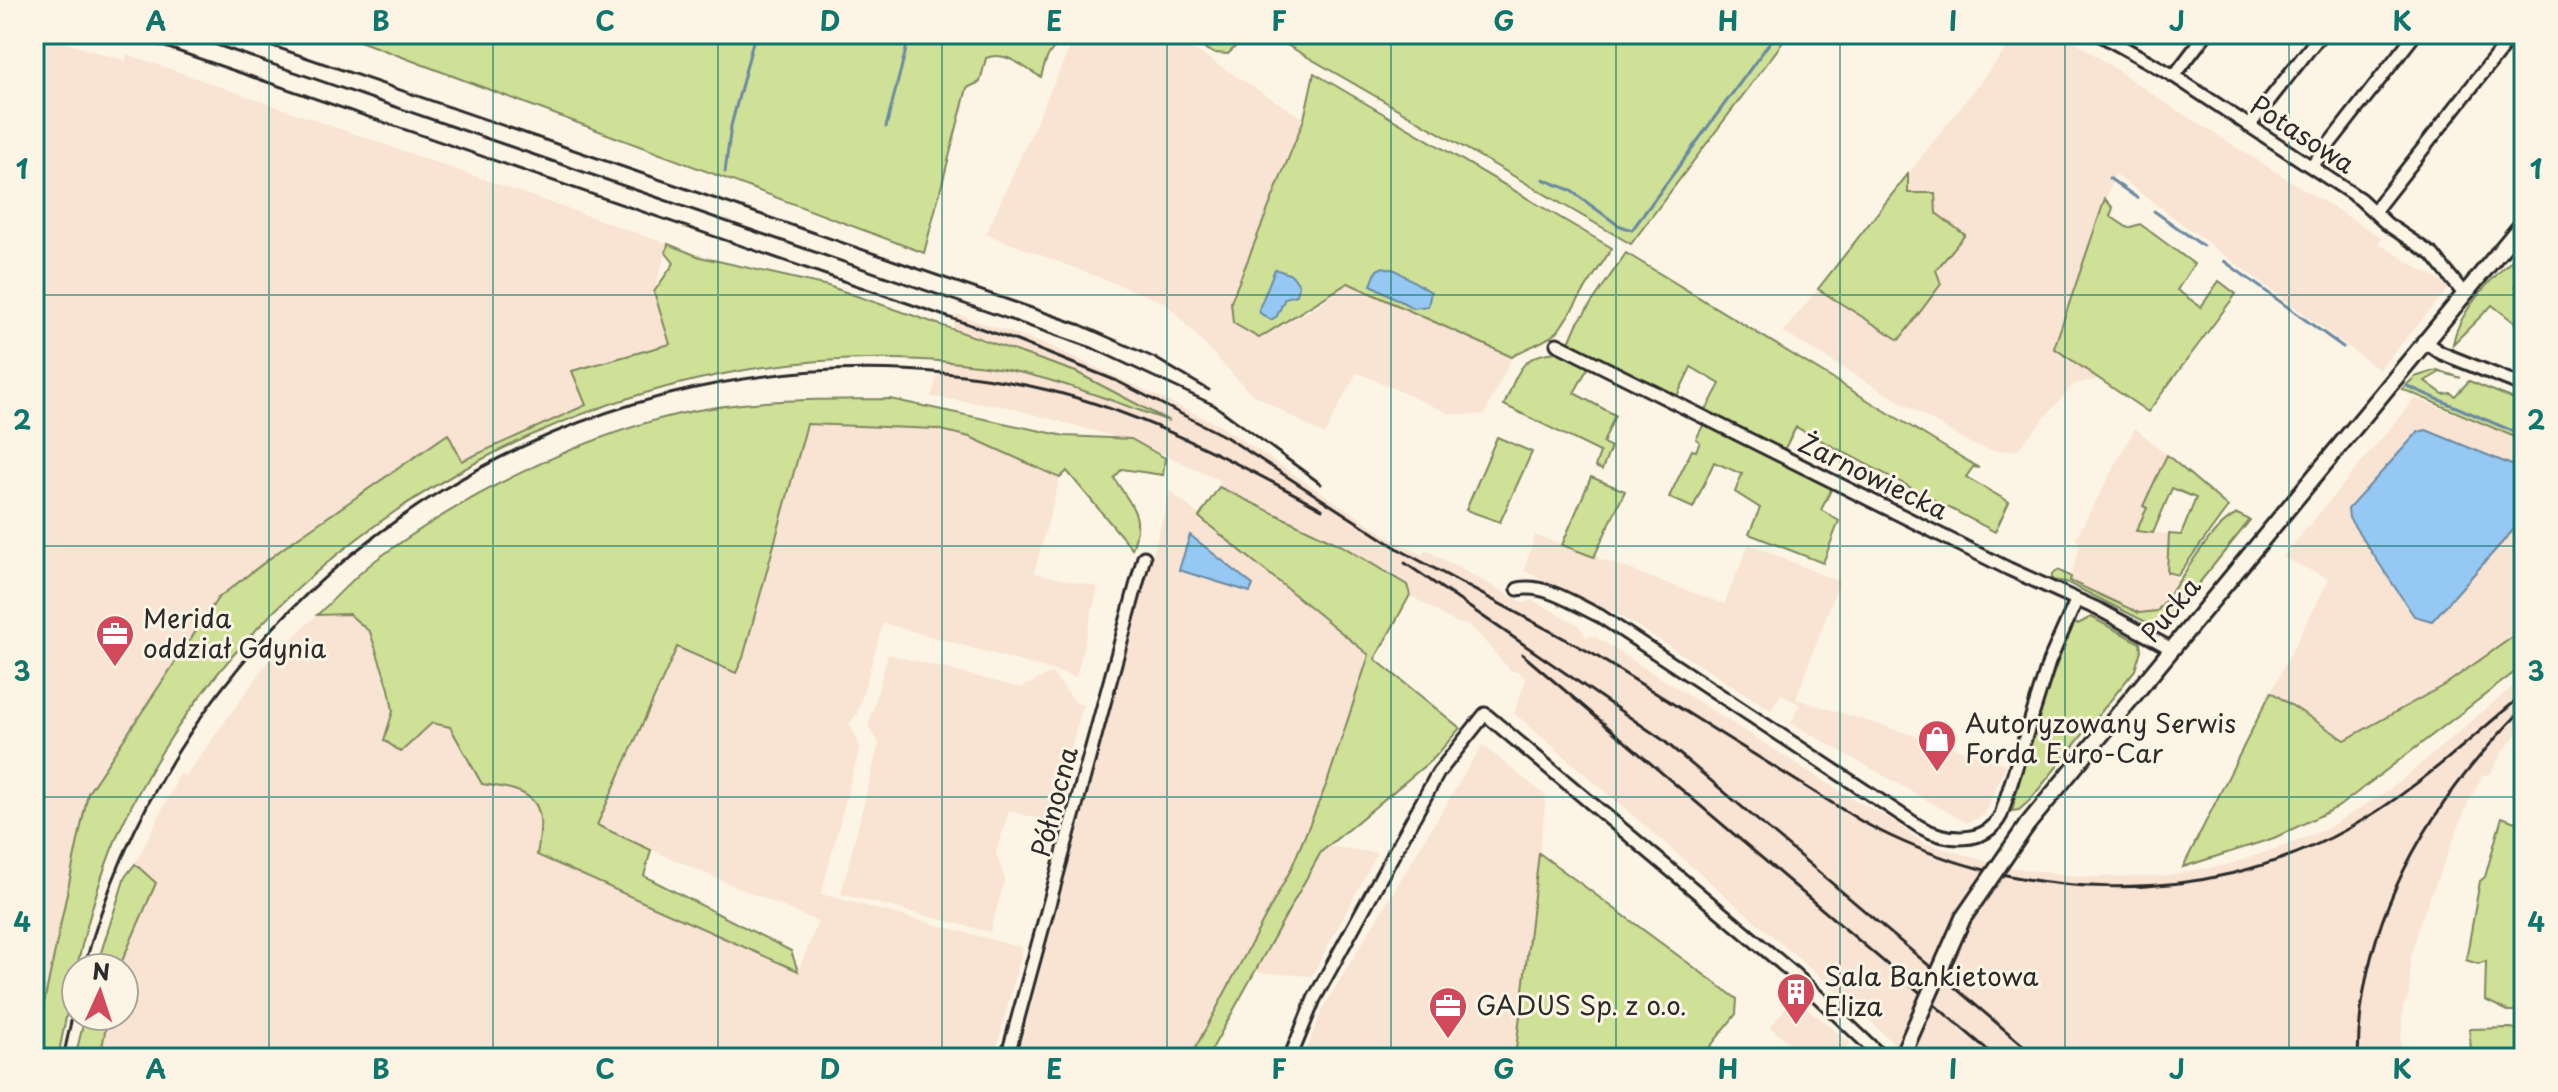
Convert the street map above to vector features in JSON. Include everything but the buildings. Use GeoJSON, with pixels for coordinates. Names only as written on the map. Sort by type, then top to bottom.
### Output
{"type":"FeatureCollection","features":[{"type":"Feature","properties":{"kind":"street"},"geometry":{"type":"LineString","coordinates":[[2174,76],[2206,34]]}},
{"type":"Feature","properties":{"kind":"street"},"geometry":{"type":"LineString","coordinates":[[2249,126],[2321,34]]}},
{"type":"Feature","properties":{"kind":"street"},"geometry":{"type":"LineString","coordinates":[[2312,166],[2415,34]]}},
{"type":"Feature","properties":{"kind":"street"},"geometry":{"type":"LineString","coordinates":[[2375,210],[2513,34]]}},
{"type":"Feature","properties":{"kind":"street","name":"Potasowa"},"geometry":{"type":"LineString","coordinates":[[2105,36],[2174,76],[2375,210],[2387,224],[2433,255],[2464,294]]}},
{"type":"Feature","properties":{"kind":"street","name":"Pucka"},"geometry":{"type":"LineString","coordinates":[[1901,1058],[1963,918],[2027,825],[2524,222]]}},
{"type":"Feature","properties":{"kind":"street"},"geometry":{"type":"LineString","coordinates":[[2423,341],[2441,353],[2524,386]]}},
{"type":"Feature","properties":{"kind":"street","name":"Żarnowiecka"},"geometry":{"type":"LineString","coordinates":[[1557,344],[2076,601],[2102,611],[2170,648]]}},
{"type":"Feature","properties":{"kind":"street","name":"Północna"},"geometry":{"type":"LineString","coordinates":[[1007,1058],[1144,557]]}},
{"type":"Feature","properties":{"kind":"street"},"geometry":{"type":"LineString","coordinates":[[1518,589],[1535,588],[1548,592],[1616,625],[1938,837],[1968,837],[1992,827],[1997,821],[2049,662],[2076,601]]}},
{"type":"Feature","properties":{"kind":"street"},"geometry":{"type":"LineString","coordinates":[[1290,1058],[1314,999],[1438,773],[1485,714],[1793,973],[1883,1058]]}},
{"type":"Feature","properties":{"kind":"shaded area"},"geometry":{"type":"Polygon","coordinates":[[[34,34],[126,61],[127,54],[668,244],[654,292],[670,344],[573,371],[587,405],[462,462],[448,434],[290,543],[218,598],[88,793],[44,1003],[34,1004],[34,34]]]}},
{"type":"Feature","properties":{"kind":"shaded area"},"geometry":{"type":"Polygon","coordinates":[[[1076,34],[1169,34],[1304,119],[1231,302],[1233,323],[1260,337],[1313,309],[1348,283],[1512,357],[1484,415],[1450,414],[1357,372],[1324,435],[1248,391],[1166,303],[986,234],[1076,34]]]}},
{"type":"Feature","properties":{"kind":"shaded area"},"geometry":{"type":"Polygon","coordinates":[[[2018,34],[2064,34],[2164,102],[2382,238],[2378,243],[2450,287],[2379,370],[2115,174],[2054,347],[2099,379],[2074,384],[2017,450],[1995,451],[1973,445],[1783,332],[1818,289],[1899,340],[1936,270],[1964,235],[1908,193],[1908,174],[2018,34]]]}},
{"type":"Feature","properties":{"kind":"shaded area"},"geometry":{"type":"Polygon","coordinates":[[[957,314],[1050,346],[1219,425],[1389,537],[1422,555],[1426,550],[1524,603],[1532,600],[1579,625],[1586,637],[1594,636],[1848,796],[1891,819],[1922,842],[2001,866],[2083,877],[2162,876],[2227,865],[2293,843],[2326,829],[2392,788],[2524,677],[2524,726],[2502,752],[2491,773],[2483,776],[2469,801],[2420,922],[2410,960],[2410,994],[2403,1006],[2400,1058],[1909,1058],[1863,1014],[1514,713],[1526,679],[1519,672],[1511,671],[1470,625],[1456,623],[1410,595],[1407,585],[1342,546],[1219,487],[1221,481],[1144,445],[1008,407],[931,397],[957,314]]]}},
{"type":"Feature","properties":{"kind":"shaded area"},"geometry":{"type":"Polygon","coordinates":[[[2415,398],[2524,441],[2524,629],[2446,684],[2345,740],[2271,692],[2329,579],[2283,557],[2415,398]]]}},
{"type":"Feature","properties":{"kind":"shaded area"},"geometry":{"type":"Polygon","coordinates":[[[807,424],[937,429],[970,437],[1060,478],[1034,573],[1098,587],[1076,677],[883,623],[857,714],[849,724],[860,746],[821,894],[1023,948],[994,1058],[100,1058],[105,1032],[140,1032],[140,952],[126,952],[155,883],[135,864],[180,774],[186,776],[269,660],[317,615],[349,614],[370,632],[393,711],[384,740],[422,735],[432,723],[450,727],[482,784],[512,788],[530,797],[543,821],[537,856],[798,971],[818,922],[597,826],[677,647],[736,672],[744,658],[807,424]]]}},
{"type":"Feature","properties":{"kind":"shaded area"},"geometry":{"type":"Polygon","coordinates":[[[2135,428],[2167,455],[2143,505],[2148,508],[2137,531],[2169,534],[2167,572],[2182,582],[2157,611],[2139,613],[2070,581],[2080,545],[2076,538],[2135,428]]]}},
{"type":"Feature","properties":{"kind":"shaded area"},"geometry":{"type":"Polygon","coordinates":[[[1170,491],[1369,655],[1327,783],[1291,869],[1190,1058],[1107,1058],[1109,1049],[1019,1050],[1170,491]]]}},
{"type":"Feature","properties":{"kind":"shaded area"},"geometry":{"type":"Polygon","coordinates":[[[1535,535],[1724,604],[1749,544],[1839,582],[1796,699],[2006,764],[1984,815],[1967,823],[1791,723],[1800,705],[1781,694],[1771,710],[1621,616],[1524,571],[1535,535]]]}},
{"type":"Feature","properties":{"kind":"shaded area"},"geometry":{"type":"Polygon","coordinates":[[[888,654],[1021,688],[1052,673],[1076,703],[1083,705],[1051,822],[1009,811],[996,853],[1005,879],[990,932],[841,894],[879,743],[868,727],[888,654]]]}},
{"type":"Feature","properties":{"kind":"shaded area"},"geometry":{"type":"Polygon","coordinates":[[[1482,745],[1546,796],[1515,1058],[1303,1058],[1323,1008],[1482,745]]]}},
{"type":"Feature","properties":{"kind":"shaded area"},"geometry":{"type":"Polygon","coordinates":[[[1327,846],[1377,853],[1312,976],[1254,972],[1321,852],[1327,846]]]}},
{"type":"Feature","properties":{"kind":"shaded area"},"geometry":{"type":"Polygon","coordinates":[[[1794,998],[1851,1043],[1846,1046],[1854,1058],[1809,1058],[1770,1027],[1794,998]]]}},
{"type":"Feature","properties":{"kind":"green space"},"geometry":{"type":"Polygon","coordinates":[[[341,34],[1076,34],[1052,50],[1041,77],[1008,58],[986,58],[980,82],[967,88],[924,253],[341,34]]]}},
{"type":"Feature","properties":{"kind":"green space"},"geometry":{"type":"Polygon","coordinates":[[[1178,34],[1235,34],[1236,46],[1228,54],[1213,53],[1178,34]]]}},
{"type":"Feature","properties":{"kind":"green space"},"geometry":{"type":"Polygon","coordinates":[[[1268,34],[1789,34],[1631,244],[1268,34]]]}},
{"type":"Feature","properties":{"kind":"green space"},"geometry":{"type":"Polygon","coordinates":[[[1314,73],[1612,248],[1558,331],[1512,357],[1348,283],[1259,338],[1233,323],[1231,302],[1304,119],[1314,73]]]}},
{"type":"Feature","properties":{"kind":"green space"},"geometry":{"type":"Polygon","coordinates":[[[1908,174],[1908,193],[1935,193],[1936,213],[1965,235],[1936,270],[1941,284],[1899,340],[1818,289],[1908,174]]]}},
{"type":"Feature","properties":{"kind":"green space"},"geometry":{"type":"Polygon","coordinates":[[[2105,199],[2113,208],[2110,216],[2128,228],[2140,224],[2194,264],[2177,290],[2201,307],[2219,281],[2236,294],[2148,412],[2054,348],[2105,199]]]}},
{"type":"Feature","properties":{"kind":"green space"},"geometry":{"type":"Polygon","coordinates":[[[668,244],[700,257],[828,286],[1076,372],[1169,421],[1078,389],[1009,370],[856,359],[727,373],[601,407],[482,460],[371,529],[272,613],[189,712],[123,823],[101,878],[81,952],[60,952],[60,1032],[63,1032],[58,1058],[34,1058],[34,1004],[44,1003],[88,793],[218,598],[290,543],[448,434],[462,461],[586,405],[572,371],[670,344],[654,292],[674,263],[666,253],[668,244]]]}},
{"type":"Feature","properties":{"kind":"green space"},"geometry":{"type":"Polygon","coordinates":[[[2524,250],[2524,276],[2515,286],[2524,294],[2524,330],[2492,305],[2453,344],[2471,305],[2491,280],[2524,250]]]}},
{"type":"Feature","properties":{"kind":"green space"},"geometry":{"type":"Polygon","coordinates":[[[1626,253],[1979,468],[1973,467],[1966,477],[2009,502],[1995,532],[1796,427],[1784,450],[1704,414],[1720,384],[1691,367],[1675,400],[1568,345],[1577,324],[1626,253]]]}},
{"type":"Feature","properties":{"kind":"green space"},"geometry":{"type":"Polygon","coordinates":[[[1560,352],[1589,366],[1574,393],[1615,415],[1603,443],[1611,447],[1602,470],[1595,467],[1600,452],[1504,405],[1517,374],[1528,361],[1536,356],[1560,352]]]}},
{"type":"Feature","properties":{"kind":"green space"},"geometry":{"type":"Polygon","coordinates":[[[2437,370],[2461,378],[2440,372],[2425,381],[2443,394],[2455,396],[2469,381],[2524,403],[2524,441],[2402,389],[2415,377],[2437,370]]]}},
{"type":"Feature","properties":{"kind":"green space"},"geometry":{"type":"Polygon","coordinates":[[[890,399],[1065,436],[1131,439],[1165,458],[1163,475],[1122,469],[1114,478],[1137,519],[1132,549],[1067,471],[1060,478],[970,437],[937,429],[807,424],[743,658],[736,673],[677,647],[597,825],[651,850],[644,876],[791,951],[798,971],[537,855],[540,822],[534,802],[515,790],[482,784],[450,727],[432,723],[401,752],[384,740],[393,711],[370,632],[349,614],[317,615],[372,563],[448,512],[523,472],[601,438],[679,414],[731,405],[890,399]]]}},
{"type":"Feature","properties":{"kind":"green space"},"geometry":{"type":"Polygon","coordinates":[[[1705,422],[1833,486],[1821,510],[1839,521],[1823,563],[1749,534],[1760,508],[1735,492],[1742,474],[1714,462],[1693,508],[1669,497],[1692,450],[1696,451],[1700,442],[1696,439],[1705,422]]]}},
{"type":"Feature","properties":{"kind":"green space"},"geometry":{"type":"Polygon","coordinates":[[[1497,437],[1532,452],[1500,522],[1466,510],[1497,437]]]}},
{"type":"Feature","properties":{"kind":"green space"},"geometry":{"type":"Polygon","coordinates":[[[2167,455],[2228,507],[2178,575],[2167,572],[2169,534],[2181,535],[2196,498],[2172,488],[2153,533],[2136,531],[2147,508],[2143,506],[2167,455]]]}},
{"type":"Feature","properties":{"kind":"green space"},"geometry":{"type":"Polygon","coordinates":[[[1591,477],[1625,491],[1594,557],[1562,545],[1591,477]]]}},
{"type":"Feature","properties":{"kind":"green space"},"geometry":{"type":"Polygon","coordinates":[[[1219,487],[1342,546],[1407,585],[1410,595],[1375,659],[1460,728],[1435,757],[1321,852],[1207,1058],[1190,1058],[1291,869],[1327,783],[1369,655],[1199,517],[1219,487]]]}},
{"type":"Feature","properties":{"kind":"green space"},"geometry":{"type":"Polygon","coordinates":[[[2237,514],[2250,520],[2166,624],[2154,626],[2066,582],[2052,580],[2052,574],[2058,570],[2071,577],[2070,581],[2139,613],[2157,611],[2205,544],[2226,521],[2237,514]]]}},
{"type":"Feature","properties":{"kind":"green space"},"geometry":{"type":"Polygon","coordinates":[[[2091,617],[2140,643],[2135,670],[2030,800],[2019,810],[2012,811],[2030,738],[2072,623],[2078,624],[2091,617]]]}},
{"type":"Feature","properties":{"kind":"green space"},"geometry":{"type":"Polygon","coordinates":[[[2524,629],[2524,665],[2338,807],[2274,838],[2183,867],[2271,692],[2345,740],[2446,684],[2524,629]]]}},
{"type":"Feature","properties":{"kind":"green space"},"geometry":{"type":"Polygon","coordinates":[[[2524,811],[2524,1011],[2508,1011],[2485,1000],[2486,961],[2478,964],[2466,960],[2480,881],[2485,877],[2502,817],[2515,822],[2524,811]]]}},
{"type":"Feature","properties":{"kind":"green space"},"geometry":{"type":"Polygon","coordinates":[[[1539,853],[1737,999],[1736,1014],[1701,1058],[1515,1058],[1539,853]]]}},
{"type":"Feature","properties":{"kind":"green space"},"geometry":{"type":"Polygon","coordinates":[[[135,864],[156,883],[126,952],[101,952],[125,877],[135,864]]]}},
{"type":"Feature","properties":{"kind":"green space"},"geometry":{"type":"Polygon","coordinates":[[[2511,1028],[2524,1031],[2524,1058],[2472,1058],[2469,1029],[2511,1028]]]}},
{"type":"Feature","properties":{"kind":"green space"},"geometry":{"type":"Polygon","coordinates":[[[81,1032],[105,1032],[100,1058],[75,1058],[81,1032]]]}},
{"type":"Feature","properties":{"kind":"water"},"geometry":{"type":"Polygon","coordinates":[[[1383,267],[1395,270],[1431,292],[1428,306],[1413,308],[1371,285],[1377,270],[1383,267]]]}},
{"type":"Feature","properties":{"kind":"water"},"geometry":{"type":"Polygon","coordinates":[[[1275,269],[1292,275],[1299,285],[1297,295],[1285,298],[1277,316],[1271,320],[1259,309],[1275,269]]]}},
{"type":"Feature","properties":{"kind":"water"},"geometry":{"type":"Polygon","coordinates":[[[2426,430],[2524,470],[2524,518],[2432,621],[2414,616],[2349,518],[2348,509],[2418,432],[2426,430]]]}},
{"type":"Feature","properties":{"kind":"water"},"geometry":{"type":"Polygon","coordinates":[[[1190,535],[1253,585],[1250,592],[1179,570],[1190,535]]]}},
{"type":"Feature","properties":{"kind":"waterway"},"geometry":{"type":"LineString","coordinates":[[725,172],[731,126],[755,34]]}},
{"type":"Feature","properties":{"kind":"waterway"},"geometry":{"type":"LineString","coordinates":[[886,127],[910,34]]}},
{"type":"Feature","properties":{"kind":"waterway"},"geometry":{"type":"LineString","coordinates":[[1543,179],[1570,190],[1618,225],[1632,230],[1776,34]]}},
{"type":"Feature","properties":{"kind":"waterway"},"geometry":{"type":"LineString","coordinates":[[2109,178],[2137,198]]}},
{"type":"Feature","properties":{"kind":"waterway"},"geometry":{"type":"LineString","coordinates":[[2154,211],[2203,246]]}},
{"type":"Feature","properties":{"kind":"waterway"},"geometry":{"type":"LineString","coordinates":[[2224,261],[2343,347]]}},
{"type":"Feature","properties":{"kind":"waterway"},"geometry":{"type":"LineString","coordinates":[[2407,386],[2524,436]]}},
{"type":"Feature","properties":{"kind":"railway"},"geometry":{"type":"LineString","coordinates":[[128,34],[1017,341],[1117,381],[1226,437],[1400,550],[1593,654],[1861,821],[1918,848],[1979,868],[2042,881],[2105,887],[2169,884],[2232,873],[2293,855],[2351,827],[2397,798],[2524,694]]}},
{"type":"Feature","properties":{"kind":"railway"},"geometry":{"type":"LineString","coordinates":[[185,34],[1092,348],[1214,405],[1321,484]]}},
{"type":"Feature","properties":{"kind":"railway"},"geometry":{"type":"LineString","coordinates":[[238,34],[1081,325],[1155,358],[1209,390]]}},
{"type":"Feature","properties":{"kind":"railway"},"geometry":{"type":"LineString","coordinates":[[90,952],[139,821],[220,691],[322,580],[442,490],[576,424],[721,383],[874,369],[1030,386],[1144,421],[1216,453],[1322,509]]}},
{"type":"Feature","properties":{"kind":"railway"},"geometry":{"type":"LineString","coordinates":[[1405,563],[1663,740],[2038,1058]]}},
{"type":"Feature","properties":{"kind":"railway"},"geometry":{"type":"LineString","coordinates":[[1522,654],[1997,1058]]}},
{"type":"Feature","properties":{"kind":"railway"},"geometry":{"type":"LineString","coordinates":[[2358,1058],[2362,1007],[2371,958],[2386,912],[2406,867],[2458,783],[2524,708]]}},
{"type":"Feature","properties":{"kind":"railway"},"geometry":{"type":"LineString","coordinates":[[63,1058],[69,1032]]}},
{"type":"Feature","properties":{"kind":"place","name":"Merida oddział Gdynia"},"geometry":{"type":"Point","coordinates":[115,668]}},
{"type":"Feature","properties":{"kind":"place","name":"Autoryzowany Serwis Forda Euro-Car"},"geometry":{"type":"Point","coordinates":[1937,773]}},
{"type":"Feature","properties":{"kind":"place","name":"Sala Bankietowa Eliza"},"geometry":{"type":"Point","coordinates":[1796,1026]}},
{"type":"Feature","properties":{"kind":"place","name":"GADUS Sp. z o.o."},"geometry":{"type":"Point","coordinates":[1448,1040]}}]}
